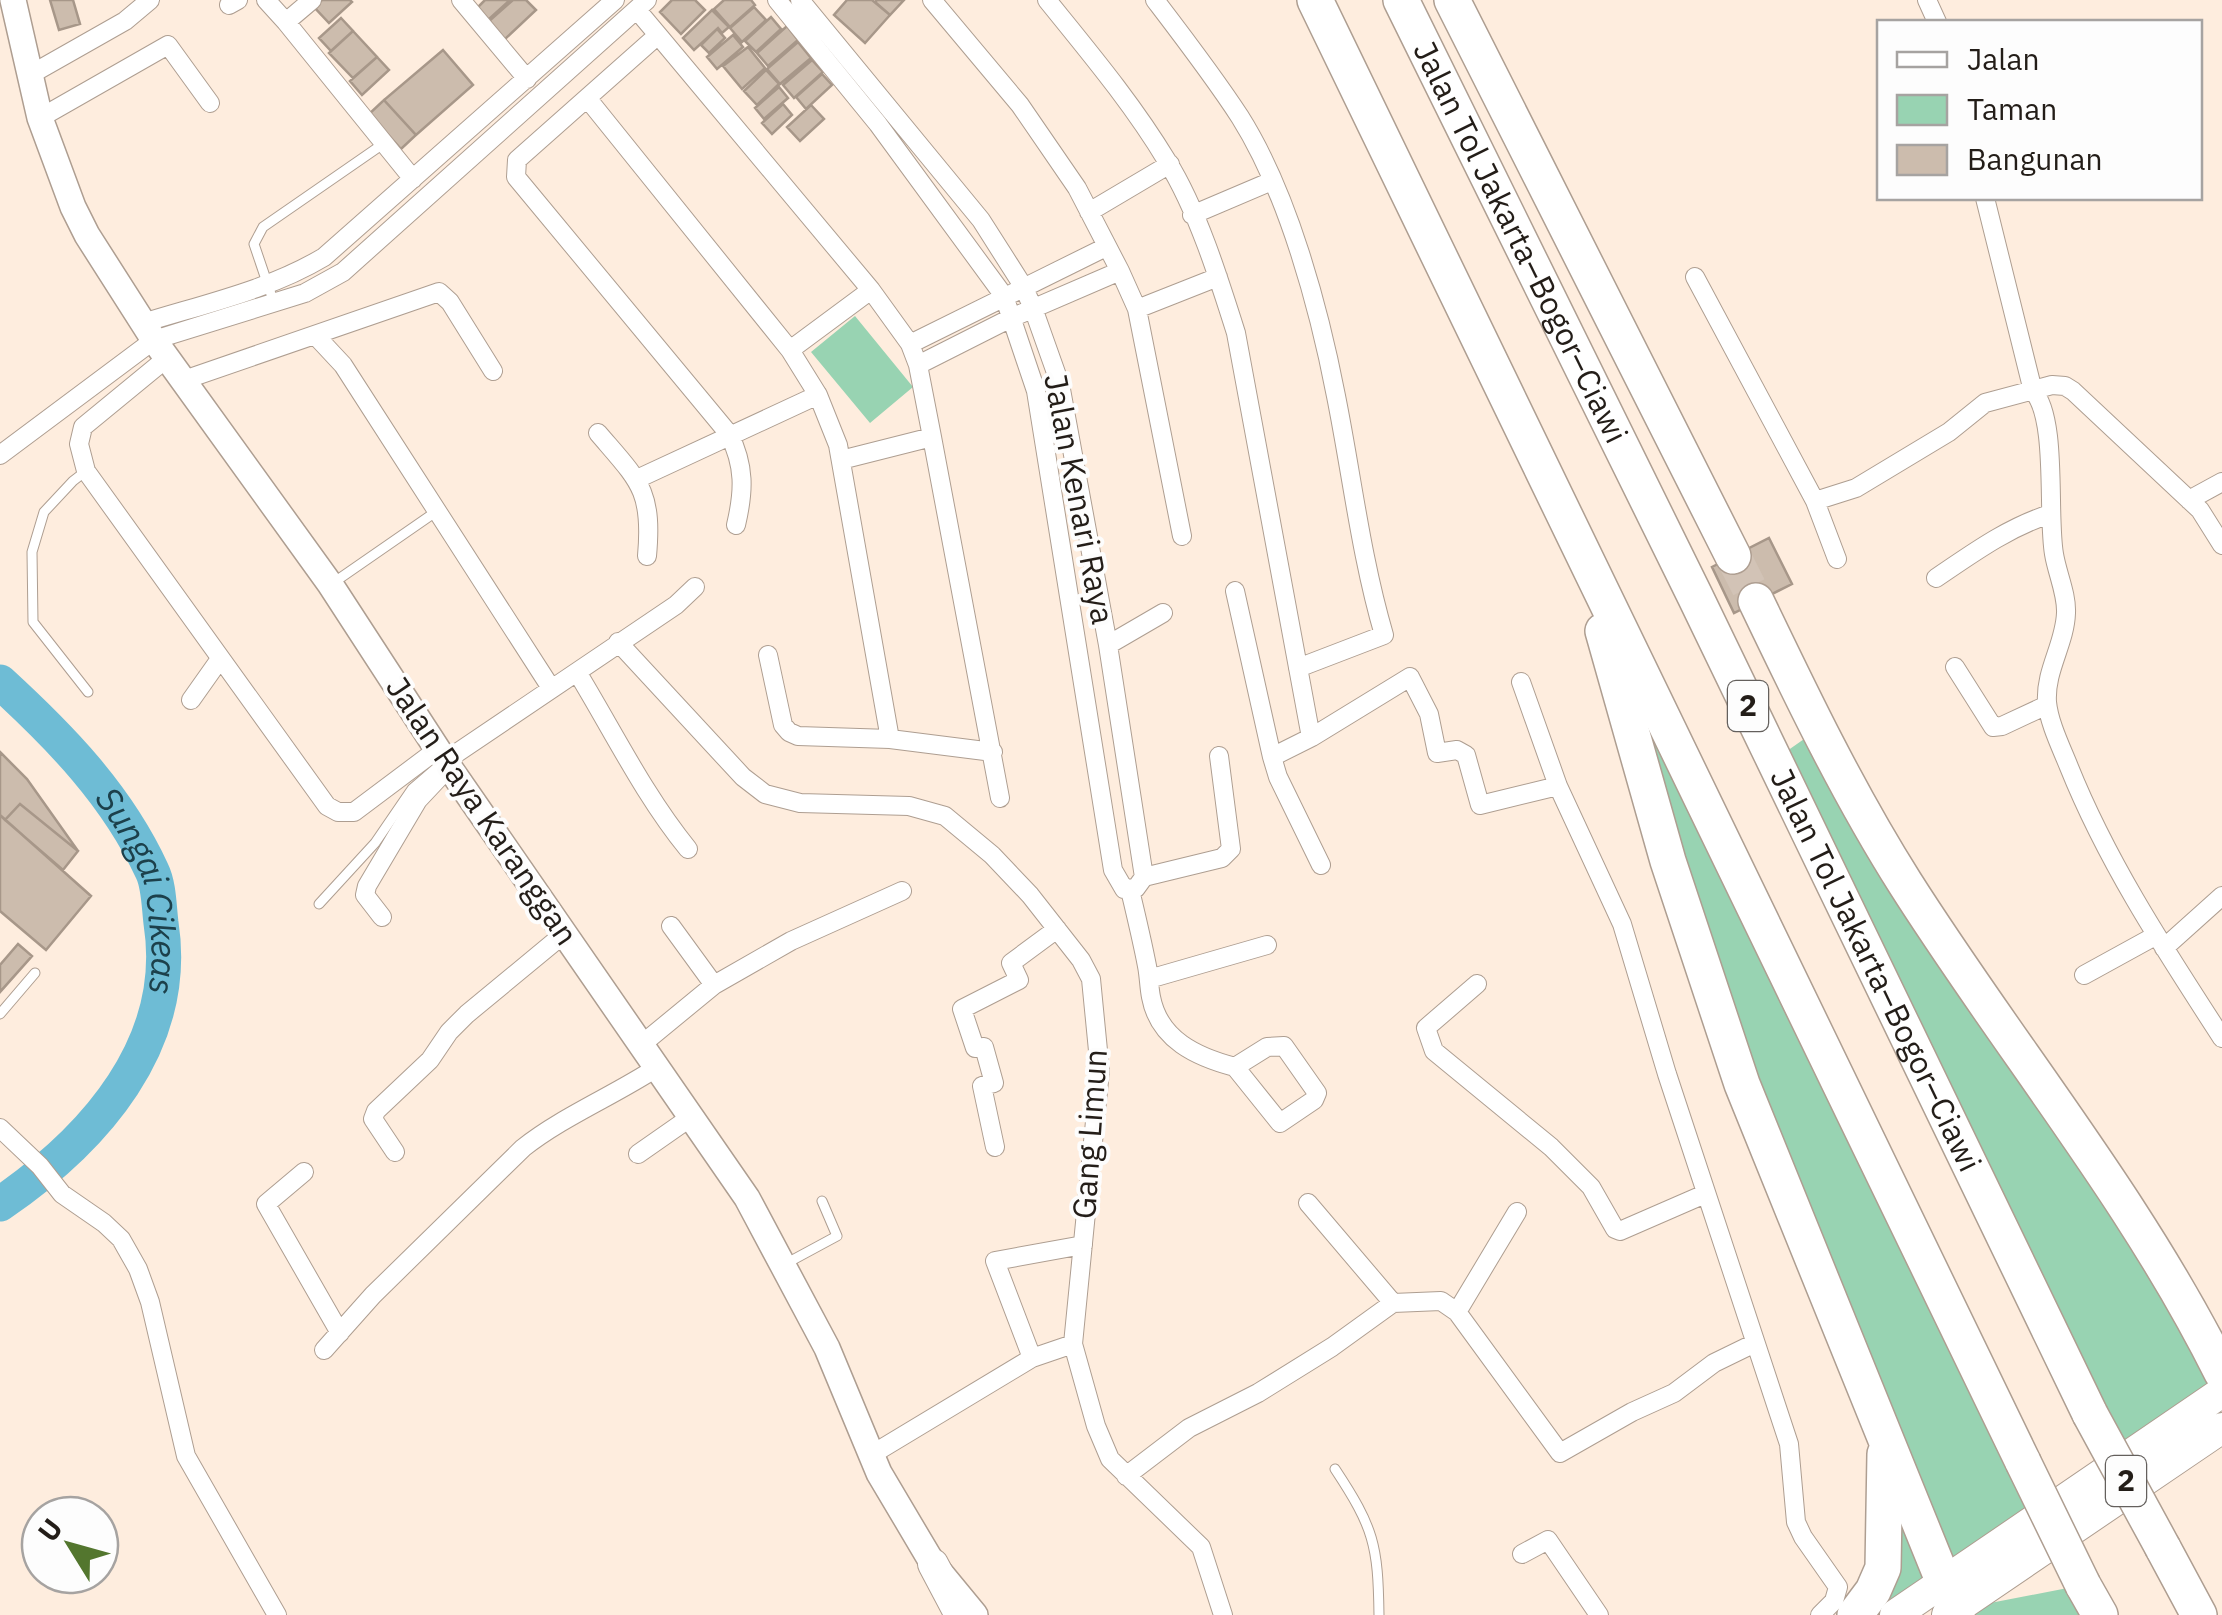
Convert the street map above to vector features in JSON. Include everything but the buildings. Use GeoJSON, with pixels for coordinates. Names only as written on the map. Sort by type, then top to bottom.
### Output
{"type":"FeatureCollection","features":[{"type":"Feature","properties":{"kind":"highway"},"geometry":{"type":"LineString","coordinates":[[1315,0],[2092,1600]]}},
{"type":"Feature","properties":{"kind":"highway","name":"Jalan Tol Jakarta–Bogor–Ciawi"},"geometry":{"type":"LineString","coordinates":[[1401,0],[1695,596],[2090,1414],[2199,1615]]}},
{"type":"Feature","properties":{"kind":"highway"},"geometry":{"type":"LineString","coordinates":[[1452,0],[1733,556]]}},
{"type":"Feature","properties":{"kind":"highway"},"geometry":{"type":"LineString","coordinates":[[1576,539],[1668,861],[1742,1084],[1885,1433],[1950,1606]]}},
{"type":"Feature","properties":{"kind":"highway"},"geometry":{"type":"LineString","coordinates":[[1756,602],[1817,730],[1905,883],[2057,1103],[2191,1310],[2222,1373]]}},
{"type":"Feature","properties":{"kind":"highway"},"geometry":{"type":"LineString","coordinates":[[2191,1310],[2222,1342]]}},
{"type":"Feature","properties":{"kind":"highway"},"geometry":{"type":"LineString","coordinates":[[1855,1615],[1883,1568],[1885,1433]]}},
{"type":"Feature","properties":{"kind":"main road"},"geometry":{"type":"LineString","coordinates":[[1950,1606],[2222,1392]]}},
{"type":"Feature","properties":{"kind":"main road"},"geometry":{"type":"LineString","coordinates":[[1895,1615],[1950,1606],[2222,1428]]}},
{"type":"Feature","properties":{"kind":"main road"},"geometry":{"type":"LineString","coordinates":[[933,1564],[960,1615]]}},
{"type":"Feature","properties":{"kind":"street","name":"Jalan Raya Karanggan"},"geometry":{"type":"LineString","coordinates":[[13,0],[40,118],[80,221],[155,341],[330,584],[444,759],[747,1198],[827,1348],[871,1455],[933,1564],[975,1615]]}},
{"type":"Feature","properties":{"kind":"street"},"geometry":{"type":"LineString","coordinates":[[28,76],[126,21],[150,0]]}},
{"type":"Feature","properties":{"kind":"street"},"geometry":{"type":"LineString","coordinates":[[266,0],[413,179]]}},
{"type":"Feature","properties":{"kind":"street"},"geometry":{"type":"LineString","coordinates":[[286,22],[312,0]]}},
{"type":"Feature","properties":{"kind":"street"},"geometry":{"type":"LineString","coordinates":[[461,0],[527,79]]}},
{"type":"Feature","properties":{"kind":"street"},"geometry":{"type":"LineString","coordinates":[[0,455],[155,341],[324,257],[615,0]]}},
{"type":"Feature","properties":{"kind":"street","name":"Jalan Kenari Raya"},"geometry":{"type":"LineString","coordinates":[[777,0],[890,140],[1004,296],[1036,391],[1113,870],[1119,886],[1137,883]]}},
{"type":"Feature","properties":{"kind":"street","name":"Jalan Kenari Raya"},"geometry":{"type":"LineString","coordinates":[[800,0],[981,220],[1024,286],[1033,308],[1060,384],[1108,645],[1151,1000],[1162,1024],[1178,1044],[1208,1060],[1235,1067]]}},
{"type":"Feature","properties":{"kind":"street"},"geometry":{"type":"LineString","coordinates":[[932,0],[1020,106],[1077,188],[1120,271],[1137,310],[1182,536]]}},
{"type":"Feature","properties":{"kind":"street"},"geometry":{"type":"LineString","coordinates":[[1046,0],[1122,92],[1170,164],[1218,276],[1236,333],[1310,732]]}},
{"type":"Feature","properties":{"kind":"street"},"geometry":{"type":"LineString","coordinates":[[1155,0],[1242,120],[1272,181],[1313,298],[1336,394],[1372,596],[1384,635],[1298,668]]}},
{"type":"Feature","properties":{"kind":"street"},"geometry":{"type":"LineString","coordinates":[[695,586],[676,606],[444,759],[354,812],[338,812],[327,806],[86,472],[79,444],[84,427],[155,341],[304,293],[343,272],[642,5],[658,35],[871,290],[910,344],[918,365],[1000,798]]}},
{"type":"Feature","properties":{"kind":"street"},"geometry":{"type":"LineString","coordinates":[[658,35],[516,160],[516,176],[729,434],[739,455],[744,490],[736,525]]}},
{"type":"Feature","properties":{"kind":"street"},"geometry":{"type":"LineString","coordinates":[[40,118],[168,45],[210,103]]}},
{"type":"Feature","properties":{"kind":"street"},"geometry":{"type":"LineString","coordinates":[[587,98],[790,350],[818,394],[838,444],[890,739]]}},
{"type":"Feature","properties":{"kind":"street"},"geometry":{"type":"LineString","coordinates":[[1089,212],[1170,164]]}},
{"type":"Feature","properties":{"kind":"street"},"geometry":{"type":"LineString","coordinates":[[1192,215],[1272,181]]}},
{"type":"Feature","properties":{"kind":"street"},"geometry":{"type":"LineString","coordinates":[[1985,200],[2033,391],[2041,400],[2049,443],[2054,555],[2067,610],[2048,673],[2047,705],[2080,794],[2112,860],[2222,1038]]}},
{"type":"Feature","properties":{"kind":"street"},"geometry":{"type":"LineString","coordinates":[[910,344],[1106,247]]}},
{"type":"Feature","properties":{"kind":"street"},"geometry":{"type":"LineString","coordinates":[[918,365],[1011,318],[1120,271]]}},
{"type":"Feature","properties":{"kind":"street"},"geometry":{"type":"LineString","coordinates":[[1137,310],[1218,276]]}},
{"type":"Feature","properties":{"kind":"street"},"geometry":{"type":"LineString","coordinates":[[1695,277],[1816,501],[1837,559]]}},
{"type":"Feature","properties":{"kind":"street"},"geometry":{"type":"LineString","coordinates":[[790,350],[871,290]]}},
{"type":"Feature","properties":{"kind":"street"},"geometry":{"type":"LineString","coordinates":[[184,380],[439,292],[444,294],[492,371]]}},
{"type":"Feature","properties":{"kind":"street"},"geometry":{"type":"LineString","coordinates":[[315,335],[343,365],[550,688]]}},
{"type":"Feature","properties":{"kind":"street"},"geometry":{"type":"LineString","coordinates":[[1816,501],[1856,488],[1949,432],[1986,403],[2058,384],[2073,390],[2190,500],[2222,544]]}},
{"type":"Feature","properties":{"kind":"street"},"geometry":{"type":"LineString","coordinates":[[638,480],[818,394]]}},
{"type":"Feature","properties":{"kind":"street"},"geometry":{"type":"LineString","coordinates":[[598,434],[638,480],[650,513],[647,556]]}},
{"type":"Feature","properties":{"kind":"street"},"geometry":{"type":"LineString","coordinates":[[841,460],[932,437]]}},
{"type":"Feature","properties":{"kind":"street"},"geometry":{"type":"LineString","coordinates":[[2190,500],[2222,482]]}},
{"type":"Feature","properties":{"kind":"street"},"geometry":{"type":"LineString","coordinates":[[1936,578],[1998,535],[2050,514]]}},
{"type":"Feature","properties":{"kind":"street"},"geometry":{"type":"LineString","coordinates":[[1234,591],[1278,777],[1321,866]]}},
{"type":"Feature","properties":{"kind":"street"},"geometry":{"type":"LineString","coordinates":[[1108,645],[1163,613]]}},
{"type":"Feature","properties":{"kind":"street","name":"Gang Limun"},"geometry":{"type":"LineString","coordinates":[[618,642],[743,776],[765,794],[800,803],[908,806],[945,816],[992,855],[1082,960],[1091,979],[1100,1071],[1074,1344],[1110,1459],[1202,1547],[1223,1615]]}},
{"type":"Feature","properties":{"kind":"street"},"geometry":{"type":"LineString","coordinates":[[768,655],[784,724],[798,736],[890,739],[993,752]]}},
{"type":"Feature","properties":{"kind":"street"},"geometry":{"type":"LineString","coordinates":[[191,700],[220,659]]}},
{"type":"Feature","properties":{"kind":"street"},"geometry":{"type":"LineString","coordinates":[[1955,667],[1993,727],[2047,705]]}},
{"type":"Feature","properties":{"kind":"street"},"geometry":{"type":"LineString","coordinates":[[577,672],[644,782],[653,804],[688,849]]}},
{"type":"Feature","properties":{"kind":"street"},"geometry":{"type":"LineString","coordinates":[[1272,757],[1410,677],[1429,714],[1438,753],[1456,750],[1466,755],[1480,806],[1558,786]]}},
{"type":"Feature","properties":{"kind":"street"},"geometry":{"type":"LineString","coordinates":[[1521,682],[1558,786],[1622,924],[1705,1194],[1789,1444],[1796,1522],[1802,1537],[1838,1587],[1834,1601],[1820,1615]]}},
{"type":"Feature","properties":{"kind":"street"},"geometry":{"type":"LineString","coordinates":[[1137,883],[1222,858],[1231,849],[1219,756]]}},
{"type":"Feature","properties":{"kind":"street"},"geometry":{"type":"LineString","coordinates":[[382,917],[368,900],[367,886],[444,759]]}},
{"type":"Feature","properties":{"kind":"street"},"geometry":{"type":"LineString","coordinates":[[641,1045],[714,986],[791,941],[902,890]]}},
{"type":"Feature","properties":{"kind":"street"},"geometry":{"type":"LineString","coordinates":[[2084,975],[2160,942],[2222,896]]}},
{"type":"Feature","properties":{"kind":"street"},"geometry":{"type":"LineString","coordinates":[[671,926],[714,986]]}},
{"type":"Feature","properties":{"kind":"street"},"geometry":{"type":"LineString","coordinates":[[995,1147],[982,1086],[994,1082],[984,1047],[974,1048],[962,1009],[1019,980],[1011,962],[1057,929]]}},
{"type":"Feature","properties":{"kind":"street"},"geometry":{"type":"LineString","coordinates":[[396,1152],[373,1119],[376,1111],[420,1072],[467,1014],[565,933]]}},
{"type":"Feature","properties":{"kind":"street"},"geometry":{"type":"LineString","coordinates":[[1150,979],[1267,946]]}},
{"type":"Feature","properties":{"kind":"street"},"geometry":{"type":"LineString","coordinates":[[1477,984],[1426,1028],[1434,1052],[1550,1147],[1591,1187],[1615,1230],[1705,1194]]}},
{"type":"Feature","properties":{"kind":"street"},"geometry":{"type":"LineString","coordinates":[[1284,1046],[1314,1085],[1316,1097],[1283,1122],[1277,1122],[1235,1067],[1267,1047],[1284,1046]]}},
{"type":"Feature","properties":{"kind":"street"},"geometry":{"type":"LineString","coordinates":[[324,1350],[487,1180],[523,1148],[544,1131],[616,1094],[656,1068]]}},
{"type":"Feature","properties":{"kind":"street"},"geometry":{"type":"LineString","coordinates":[[638,1154],[691,1117]]}},
{"type":"Feature","properties":{"kind":"street"},"geometry":{"type":"LineString","coordinates":[[0,1128],[40,1166],[62,1194],[104,1222],[121,1239],[150,1302],[186,1456],[277,1615]]}},
{"type":"Feature","properties":{"kind":"street"},"geometry":{"type":"LineString","coordinates":[[304,1172],[266,1204],[340,1333]]}},
{"type":"Feature","properties":{"kind":"street"},"geometry":{"type":"LineString","coordinates":[[1308,1204],[1393,1303]]}},
{"type":"Feature","properties":{"kind":"street"},"geometry":{"type":"LineString","coordinates":[[1458,1312],[1517,1212]]}},
{"type":"Feature","properties":{"kind":"street"},"geometry":{"type":"LineString","coordinates":[[1032,1358],[995,1262],[1083,1245]]}},
{"type":"Feature","properties":{"kind":"street"},"geometry":{"type":"LineString","coordinates":[[1126,1476],[1190,1428],[1258,1393],[1393,1303],[1441,1301],[1458,1312],[1560,1453],[1674,1393],[1714,1364],[1756,1343]]}},
{"type":"Feature","properties":{"kind":"street"},"geometry":{"type":"LineString","coordinates":[[871,1455],[1032,1358],[1074,1344]]}},
{"type":"Feature","properties":{"kind":"street"},"geometry":{"type":"LineString","coordinates":[[1522,1554],[1548,1540],[1599,1615]]}},
{"type":"Feature","properties":{"kind":"lane"},"geometry":{"type":"LineString","coordinates":[[274,304],[254,244],[256,235],[263,226],[383,144]]}},
{"type":"Feature","properties":{"kind":"lane"},"geometry":{"type":"LineString","coordinates":[[86,472],[73,480],[44,512],[32,552],[33,622],[88,692]]}},
{"type":"Feature","properties":{"kind":"lane"},"geometry":{"type":"LineString","coordinates":[[330,584],[437,511]]}},
{"type":"Feature","properties":{"kind":"lane"},"geometry":{"type":"LineString","coordinates":[[318,904],[374,843],[412,788],[444,759]]}},
{"type":"Feature","properties":{"kind":"lane"},"geometry":{"type":"LineString","coordinates":[[0,1014],[35,973]]}},
{"type":"Feature","properties":{"kind":"lane"},"geometry":{"type":"LineString","coordinates":[[785,1264],[837,1236],[822,1201]]}},
{"type":"Feature","properties":{"kind":"lane"},"geometry":{"type":"LineString","coordinates":[[1335,1469],[1360,1506],[1375,1543],[1380,1615]]}},
{"type":"Feature","properties":{"kind":"green space"},"geometry":{"type":"Polygon","coordinates":[[[855,316],[913,387],[870,423],[811,352],[855,316]]]}},
{"type":"Feature","properties":{"kind":"green space"},"geometry":{"type":"Polygon","coordinates":[[[1576,539],[2047,1511],[1895,1615],[1855,1615],[1873,1591],[1885,1433],[1742,1084],[1576,539]]]}},
{"type":"Feature","properties":{"kind":"green space"},"geometry":{"type":"Polygon","coordinates":[[[1817,730],[2222,1373],[2115,1462],[1774,760],[1817,730]]]}},
{"type":"Feature","properties":{"kind":"green space"},"geometry":{"type":"Polygon","coordinates":[[[2083,1585],[2100,1615],[1948,1615],[1954,1610],[2083,1585]]]}},
{"type":"Feature","properties":{"kind":"waterway","name":"Sungai Cikeas"},"geometry":{"type":"LineString","coordinates":[[0,682],[85,769],[138,843],[156,883],[163,967],[157,1009],[143,1048],[123,1085],[67,1150],[0,1204]]}},
{"type":"Feature","properties":{"kind":"tunnel"},"geometry":{"type":"LineString","coordinates":[[1733,556],[1756,601]]}}]}
